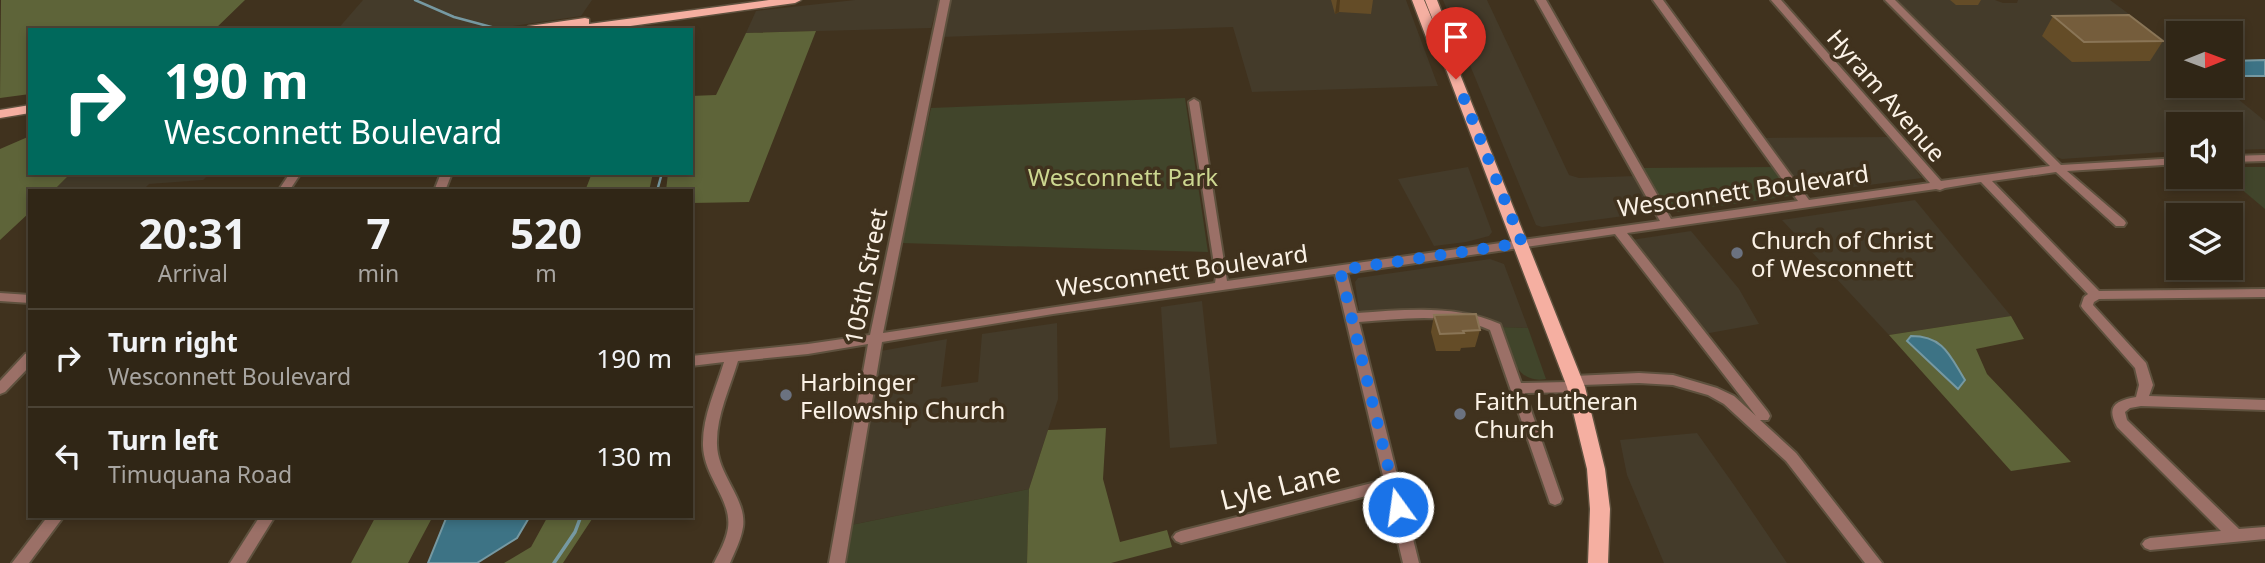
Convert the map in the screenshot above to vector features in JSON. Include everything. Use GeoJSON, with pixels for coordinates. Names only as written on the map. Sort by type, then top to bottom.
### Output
{"type":"FeatureCollection","features":[{"type":"Feature","properties":{"kind":"main road"},"geometry":{"type":"LineString","coordinates":[[585,28],[744,0]]}},
{"type":"Feature","properties":{"kind":"main road"},"geometry":{"type":"LineString","coordinates":[[546,28],[795,0]]}},
{"type":"Feature","properties":{"kind":"main road"},"geometry":{"type":"LineString","coordinates":[[1418,0],[1435,45],[1444,49],[1575,384],[1596,468],[1600,509],[1598,563]]}},
{"type":"Feature","properties":{"kind":"main road"},"geometry":{"type":"LineString","coordinates":[[1431,0],[1448,44],[1444,49]]}},
{"type":"Feature","properties":{"kind":"main road"},"geometry":{"type":"LineString","coordinates":[[1,111],[28,106]]}},
{"type":"Feature","properties":{"kind":"street","name":"105th Street"},"geometry":{"type":"LineString","coordinates":[[837,563],[876,337],[945,0]]}},
{"type":"Feature","properties":{"kind":"street"},"geometry":{"type":"LineString","coordinates":[[1541,0],[1668,223]]}},
{"type":"Feature","properties":{"kind":"street"},"geometry":{"type":"LineString","coordinates":[[1658,0],[1806,204]]}},
{"type":"Feature","properties":{"kind":"street","name":"Hyram Avenue"},"geometry":{"type":"LineString","coordinates":[[1776,0],[1940,187]]}},
{"type":"Feature","properties":{"kind":"street"},"geometry":{"type":"LineString","coordinates":[[1890,0],[2060,168],[2120,223]]}},
{"type":"Feature","properties":{"kind":"street"},"geometry":{"type":"LineString","coordinates":[[1195,102],[1222,277],[1220,287]]}},
{"type":"Feature","properties":{"kind":"street"},"geometry":{"type":"LineString","coordinates":[[2243,159],[2265,158]]}},
{"type":"Feature","properties":{"kind":"street","name":"Wesconnett Boulevard"},"geometry":{"type":"LineString","coordinates":[[693,361],[732,358],[1522,243],[1986,181],[2060,168],[2166,162]]}},
{"type":"Feature","properties":{"kind":"street"},"geometry":{"type":"LineString","coordinates":[[1986,181],[2096,295]]}},
{"type":"Feature","properties":{"kind":"street"},"geometry":{"type":"LineString","coordinates":[[1619,231],[1763,416]]}},
{"type":"Feature","properties":{"kind":"street"},"geometry":{"type":"LineString","coordinates":[[1340,270],[1411,563]]}},
{"type":"Feature","properties":{"kind":"street"},"geometry":{"type":"LineString","coordinates":[[2141,401],[2146,385],[2141,366],[2087,306],[2088,300],[2096,295],[2265,293]]}},
{"type":"Feature","properties":{"kind":"street"},"geometry":{"type":"LineString","coordinates":[[0,297],[28,299]]}},
{"type":"Feature","properties":{"kind":"street"},"geometry":{"type":"LineString","coordinates":[[1353,318],[1443,316],[1488,322],[1498,332],[1555,499]]}},
{"type":"Feature","properties":{"kind":"street"},"geometry":{"type":"LineString","coordinates":[[722,563],[734,538],[737,522],[735,508],[711,461],[709,445],[732,358]]}},
{"type":"Feature","properties":{"kind":"street"},"geometry":{"type":"LineString","coordinates":[[0,388],[28,359]]}},
{"type":"Feature","properties":{"kind":"street"},"geometry":{"type":"LineString","coordinates":[[1518,388],[1639,378],[1673,380],[1702,387],[1729,400],[1785,450],[1874,563]]}},
{"type":"Feature","properties":{"kind":"street"},"geometry":{"type":"LineString","coordinates":[[2235,535],[2122,423],[2118,416],[2119,407],[2122,404],[2141,401],[2265,405]]}},
{"type":"Feature","properties":{"kind":"street","name":"Lyle Lane"},"geometry":{"type":"LineString","coordinates":[[1181,537],[1392,484]]}},
{"type":"Feature","properties":{"kind":"street"},"geometry":{"type":"LineString","coordinates":[[20,563],[55,518]]}},
{"type":"Feature","properties":{"kind":"street"},"geometry":{"type":"LineString","coordinates":[[238,563],[267,518]]}},
{"type":"Feature","properties":{"kind":"street"},"geometry":{"type":"LineString","coordinates":[[2150,544],[2265,533]]}},
{"type":"Feature","properties":{"kind":"shaded area"},"geometry":{"type":"Polygon","coordinates":[[[363,0],[592,0],[581,16],[500,28],[339,28],[363,0]]]}},
{"type":"Feature","properties":{"kind":"shaded area"},"geometry":{"type":"Polygon","coordinates":[[[855,0],[939,0],[931,28],[746,33],[756,11],[855,0]]]}},
{"type":"Feature","properties":{"kind":"shaded area"},"geometry":{"type":"Polygon","coordinates":[[[949,0],[1406,0],[1438,86],[1252,92],[1233,27],[941,37],[949,0]]]}},
{"type":"Feature","properties":{"kind":"shaded area"},"geometry":{"type":"Polygon","coordinates":[[[1443,0],[1487,0],[1569,175],[1579,178],[1635,176],[1654,212],[1542,227],[1536,225],[1443,0]]]}},
{"type":"Feature","properties":{"kind":"shaded area"},"geometry":{"type":"Polygon","coordinates":[[[1893,0],[1995,0],[2017,3],[2018,0],[2110,0],[2166,41],[2166,98],[2237,98],[2265,121],[2265,149],[2243,150],[2243,112],[2166,112],[2166,152],[2062,159],[2054,156],[1893,0]]]}},
{"type":"Feature","properties":{"kind":"shaded area"},"geometry":{"type":"Polygon","coordinates":[[[1890,137],[1922,178],[1809,193],[1801,190],[1761,138],[1890,137]]]}},
{"type":"Feature","properties":{"kind":"shaded area"},"geometry":{"type":"Polygon","coordinates":[[[1468,167],[1492,232],[1489,236],[1466,242],[1434,246],[1398,179],[1468,167]]]}},
{"type":"Feature","properties":{"kind":"shaded area"},"geometry":{"type":"Polygon","coordinates":[[[69,175],[208,175],[203,180],[149,184],[144,189],[56,188],[69,175]]]}},
{"type":"Feature","properties":{"kind":"shaded area"},"geometry":{"type":"Polygon","coordinates":[[[1915,200],[2011,316],[1889,335],[1782,220],[1915,200]]]}},
{"type":"Feature","properties":{"kind":"shaded area"},"geometry":{"type":"Polygon","coordinates":[[[1691,231],[1739,289],[1759,324],[1704,334],[1631,240],[1691,231]]]}},
{"type":"Feature","properties":{"kind":"shaded area"},"geometry":{"type":"Polygon","coordinates":[[[1490,259],[1504,264],[1528,328],[1501,327],[1488,317],[1449,312],[1366,314],[1359,310],[1355,282],[1358,278],[1490,259]]]}},
{"type":"Feature","properties":{"kind":"shaded area"},"geometry":{"type":"Polygon","coordinates":[[[1202,301],[1217,444],[1170,448],[1161,307],[1202,301]]]}},
{"type":"Feature","properties":{"kind":"shaded area"},"geometry":{"type":"Polygon","coordinates":[[[1057,323],[1058,399],[1029,489],[851,525],[881,351],[947,339],[941,387],[978,382],[982,334],[1057,323]]]}},
{"type":"Feature","properties":{"kind":"shaded area"},"geometry":{"type":"Polygon","coordinates":[[[1697,433],[1787,563],[1664,563],[1627,475],[1620,440],[1697,433]]]}},
{"type":"Feature","properties":{"kind":"green space"},"geometry":{"type":"Polygon","coordinates":[[[1,0],[245,0],[216,28],[28,28],[28,94],[0,98],[1,0]]]}},
{"type":"Feature","properties":{"kind":"green space"},"geometry":{"type":"Polygon","coordinates":[[[816,31],[749,202],[693,203],[693,189],[666,189],[668,175],[693,175],[693,96],[716,95],[746,33],[816,31]]]}},
{"type":"Feature","properties":{"kind":"green space","name":"Wesconnett Park"},"geometry":{"type":"Polygon","coordinates":[[[1185,98],[1208,252],[901,243],[931,108],[1185,98]]]}},
{"type":"Feature","properties":{"kind":"green space"},"geometry":{"type":"Polygon","coordinates":[[[28,137],[28,175],[69,175],[55,189],[28,189],[28,214],[0,240],[0,149],[28,137]]]}},
{"type":"Feature","properties":{"kind":"green space"},"geometry":{"type":"Polygon","coordinates":[[[1774,167],[1789,189],[1790,196],[1676,212],[1664,206],[1642,168],[1774,167]]]}},
{"type":"Feature","properties":{"kind":"green space"},"geometry":{"type":"Polygon","coordinates":[[[2243,167],[2265,167],[2265,209],[2241,189],[2243,167]]]}},
{"type":"Feature","properties":{"kind":"green space"},"geometry":{"type":"Polygon","coordinates":[[[591,175],[653,175],[649,189],[586,189],[591,175]]]}},
{"type":"Feature","properties":{"kind":"green space"},"geometry":{"type":"Polygon","coordinates":[[[2011,316],[2024,339],[1976,349],[1987,374],[2071,462],[2011,471],[1889,335],[2011,316]]]}},
{"type":"Feature","properties":{"kind":"green space"},"geometry":{"type":"Polygon","coordinates":[[[1501,327],[1528,328],[1546,379],[1527,377],[1520,371],[1501,327]]]}},
{"type":"Feature","properties":{"kind":"green space"},"geometry":{"type":"Polygon","coordinates":[[[1106,428],[1103,479],[1120,542],[1167,530],[1172,547],[1111,563],[1027,563],[1029,489],[1048,430],[1106,428]]]}},
{"type":"Feature","properties":{"kind":"green space"},"geometry":{"type":"Polygon","coordinates":[[[1029,489],[1027,563],[844,563],[851,525],[1029,489]]]}},
{"type":"Feature","properties":{"kind":"green space"},"geometry":{"type":"Polygon","coordinates":[[[375,518],[432,518],[408,563],[351,563],[375,518]]]}},
{"type":"Feature","properties":{"kind":"green space"},"geometry":{"type":"Polygon","coordinates":[[[547,518],[593,518],[563,563],[504,563],[531,547],[547,518]]]}},
{"type":"Feature","properties":{"kind":"water"},"geometry":{"type":"Polygon","coordinates":[[[2265,60],[2265,76],[2244,76],[2244,61],[2265,60]]]}},
{"type":"Feature","properties":{"kind":"water"},"geometry":{"type":"Polygon","coordinates":[[[1911,336],[1931,340],[1945,349],[1965,380],[1958,389],[1907,341],[1911,336]]]}},
{"type":"Feature","properties":{"kind":"water"},"geometry":{"type":"Polygon","coordinates":[[[446,518],[529,518],[517,538],[477,563],[428,563],[446,518]]]}},
{"type":"Feature","properties":{"kind":"building"},"geometry":{"type":"Polygon","coordinates":[[[2129,15],[2163,41],[2084,42],[2053,16],[2129,15]]]}},
{"type":"Feature","properties":{"kind":"building"},"geometry":{"type":"Polygon","coordinates":[[[1476,314],[1480,330],[1440,334],[1434,315],[1476,314]]]}},
{"type":"Feature","properties":{"kind":"waterway"},"geometry":{"type":"LineString","coordinates":[[415,0],[454,17],[495,28]]}},
{"type":"Feature","properties":{"kind":"waterway"},"geometry":{"type":"LineString","coordinates":[[658,189],[661,175]]}},
{"type":"Feature","properties":{"kind":"waterway"},"geometry":{"type":"LineString","coordinates":[[554,563],[575,532],[580,518]]}},
{"type":"Feature","properties":{"kind":"place","name":"Church of Christ of Wesconnett"},"geometry":{"type":"Point","coordinates":[1737,253]}},
{"type":"Feature","properties":{"kind":"place","name":"Harbinger Fellowship Church"},"geometry":{"type":"Point","coordinates":[786,395]}},
{"type":"Feature","properties":{"kind":"place","name":"Faith Lutheran Church"},"geometry":{"type":"Point","coordinates":[1460,414]}},
{"type":"Feature","properties":{"kind":"route"},"geometry":{"type":"LineString","coordinates":[[1398,507],[1340,270],[1522,243],[1456,79]]}}]}
